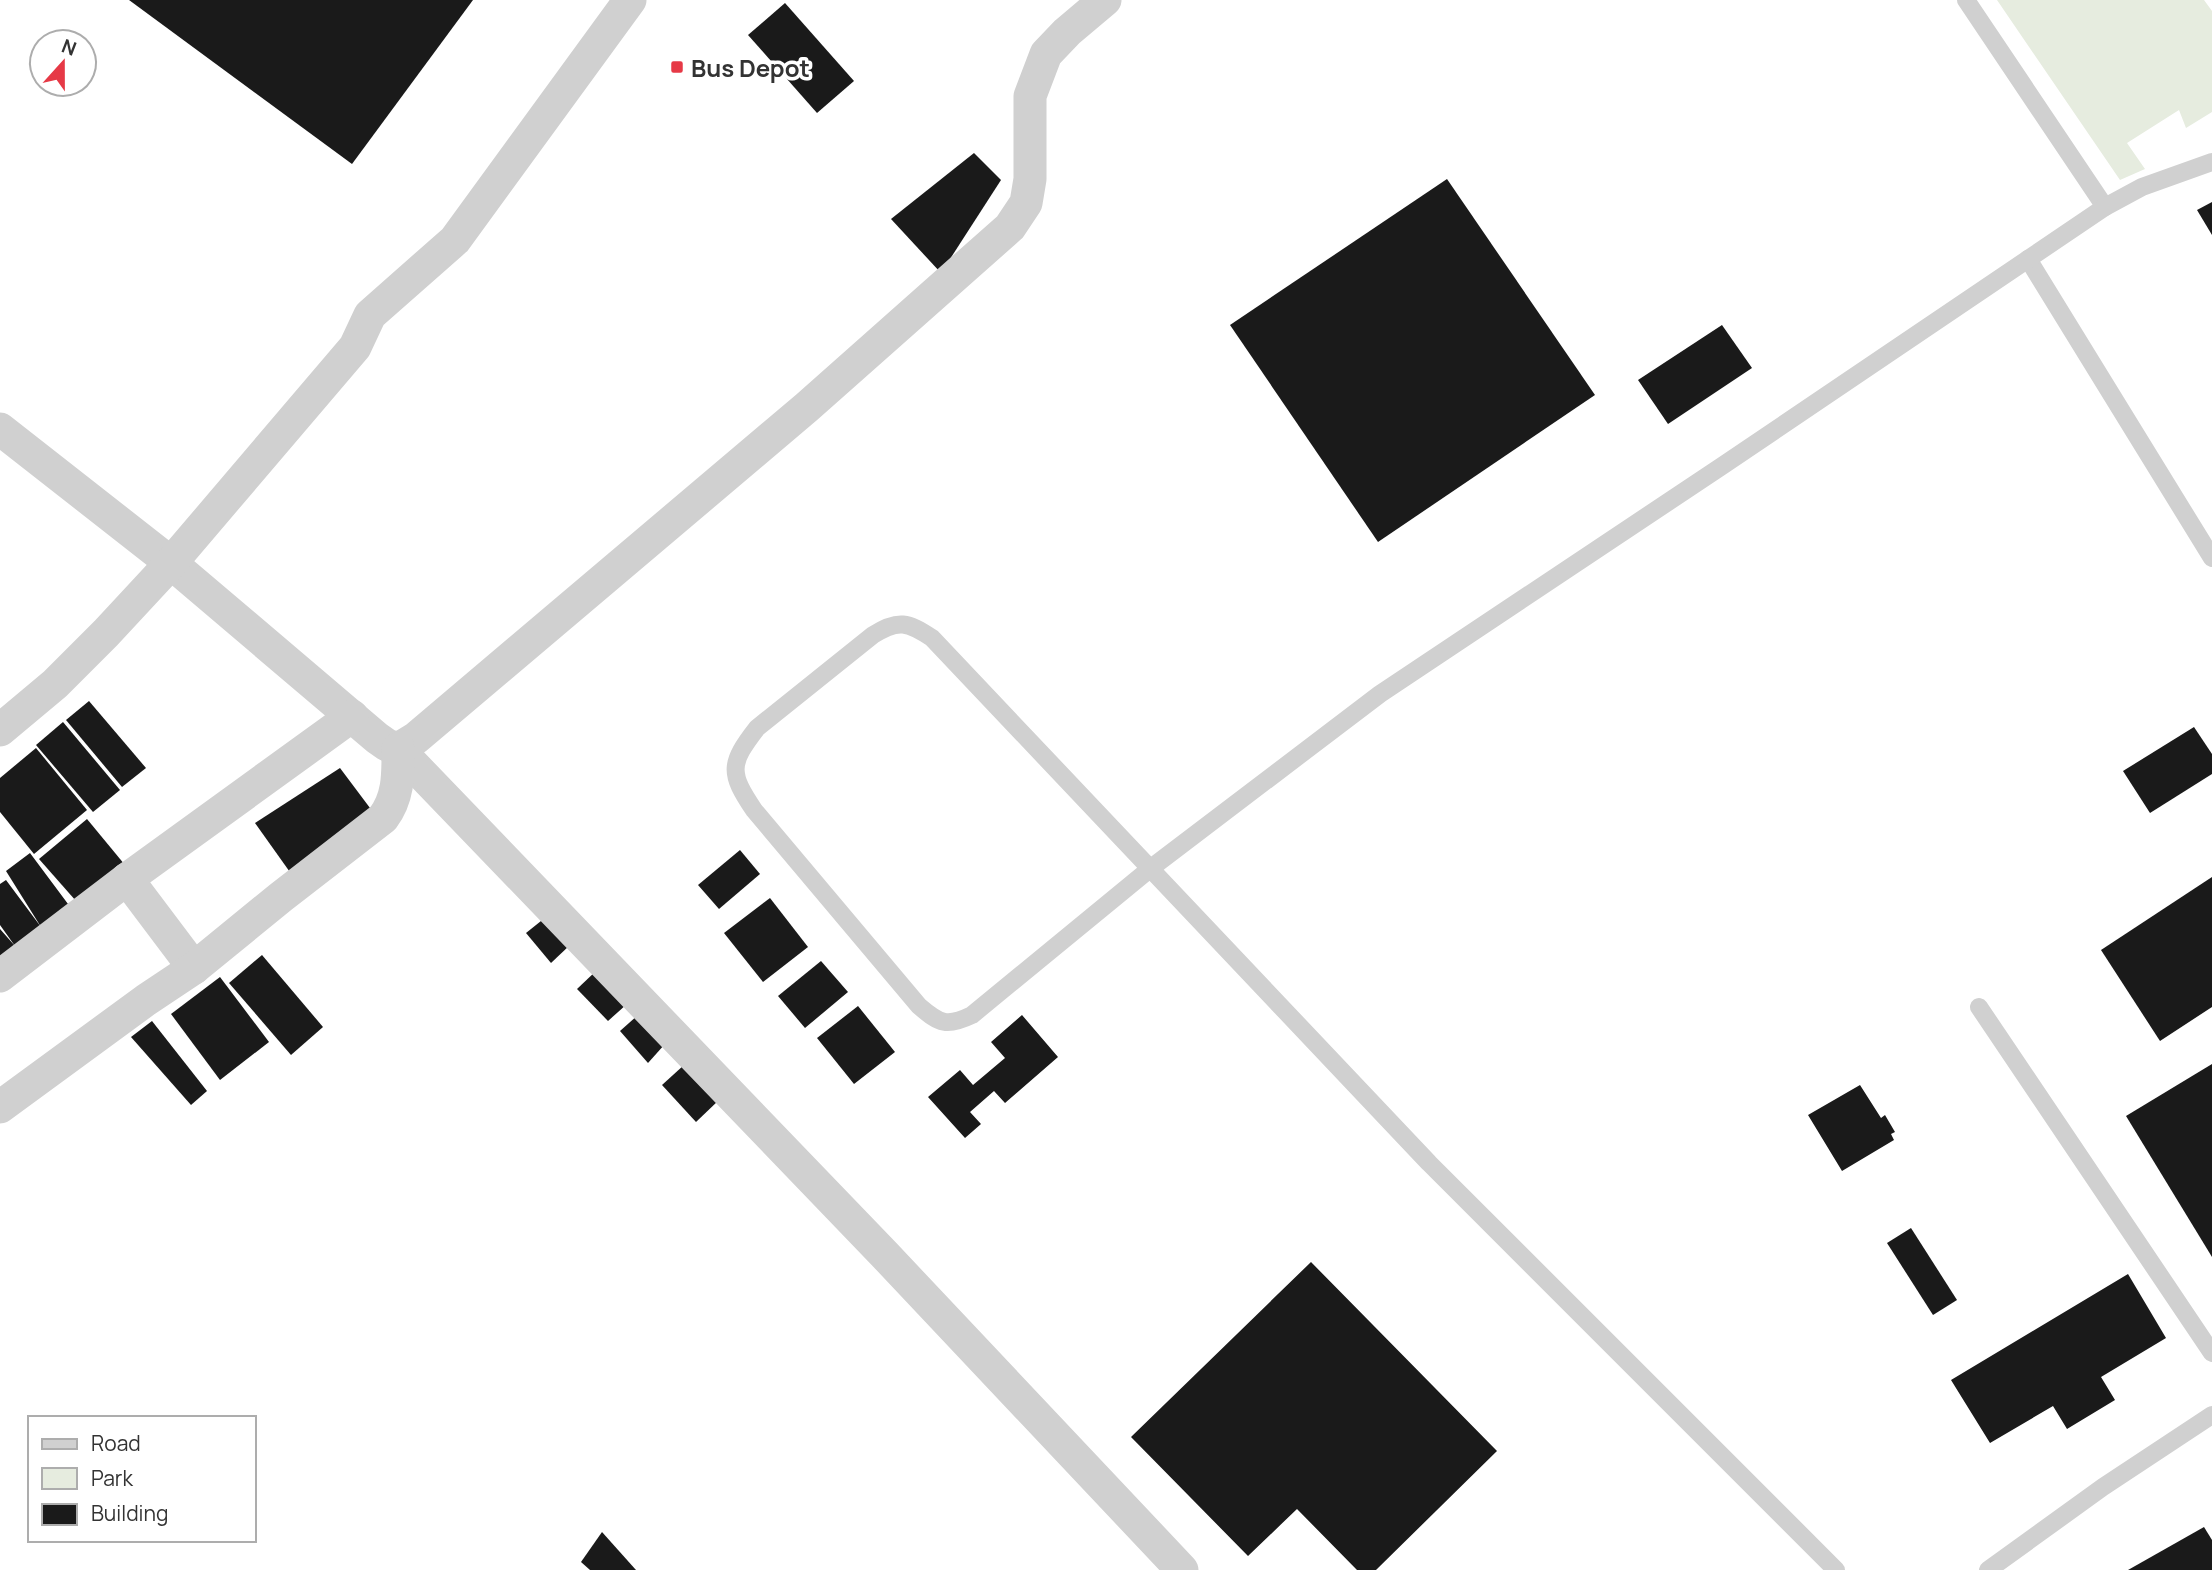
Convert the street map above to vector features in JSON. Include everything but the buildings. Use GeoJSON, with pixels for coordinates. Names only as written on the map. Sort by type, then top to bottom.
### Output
{"type":"FeatureCollection","features":[{"type":"Feature","properties":{"kind":"street"},"geometry":{"type":"LineString","coordinates":[[0,730],[81,660],[171,563],[355,346],[370,315],[455,240],[630,0]]}},
{"type":"Feature","properties":{"kind":"street"},"geometry":{"type":"LineString","coordinates":[[398,749],[416,738],[807,407],[1010,226],[1026,203],[1030,179],[1030,96],[1046,54],[1105,0]]}},
{"type":"Feature","properties":{"kind":"street"},"geometry":{"type":"LineString","coordinates":[[0,429],[171,563],[377,738],[398,749],[912,1283],[1182,1570]]}},
{"type":"Feature","properties":{"kind":"street"},"geometry":{"type":"LineString","coordinates":[[0,976],[127,878],[352,716]]}},
{"type":"Feature","properties":{"kind":"street"},"geometry":{"type":"LineString","coordinates":[[0,1107],[194,968],[383,818],[393,805],[398,785],[398,749]]}},
{"type":"Feature","properties":{"kind":"street"},"geometry":{"type":"LineString","coordinates":[[127,878],[194,968]]}},
{"type":"Feature","properties":{"kind":"lane"},"geometry":{"type":"LineString","coordinates":[[1966,0],[2105,207]]}},
{"type":"Feature","properties":{"kind":"lane"},"geometry":{"type":"LineString","coordinates":[[1836,1570],[1429,1163],[1152,868],[932,638],[917,628],[904,624],[889,625],[873,635],[757,728],[742,747],[734,771],[739,788],[754,810],[919,1006],[936,1020],[956,1023],[972,1014],[1152,868],[1380,694],[1722,467],[2105,207],[2142,187],[2212,162]]}},
{"type":"Feature","properties":{"kind":"lane"},"geometry":{"type":"LineString","coordinates":[[2028,259],[2212,558]]}},
{"type":"Feature","properties":{"kind":"lane"},"geometry":{"type":"LineString","coordinates":[[1979,1007],[2212,1353]]}},
{"type":"Feature","properties":{"kind":"lane"},"geometry":{"type":"LineString","coordinates":[[1988,1570],[2103,1487],[2212,1415]]}},
{"type":"Feature","properties":{"kind":"green space"},"geometry":{"type":"Polygon","coordinates":[[[1997,0],[2204,0],[2212,11],[2212,112],[2186,128],[2179,110],[2127,143],[2145,169],[2120,180],[1997,0]]]}},
{"type":"Feature","properties":{"kind":"place","name":"Bus Depot"},"geometry":{"type":"Point","coordinates":[677,67]}}]}
